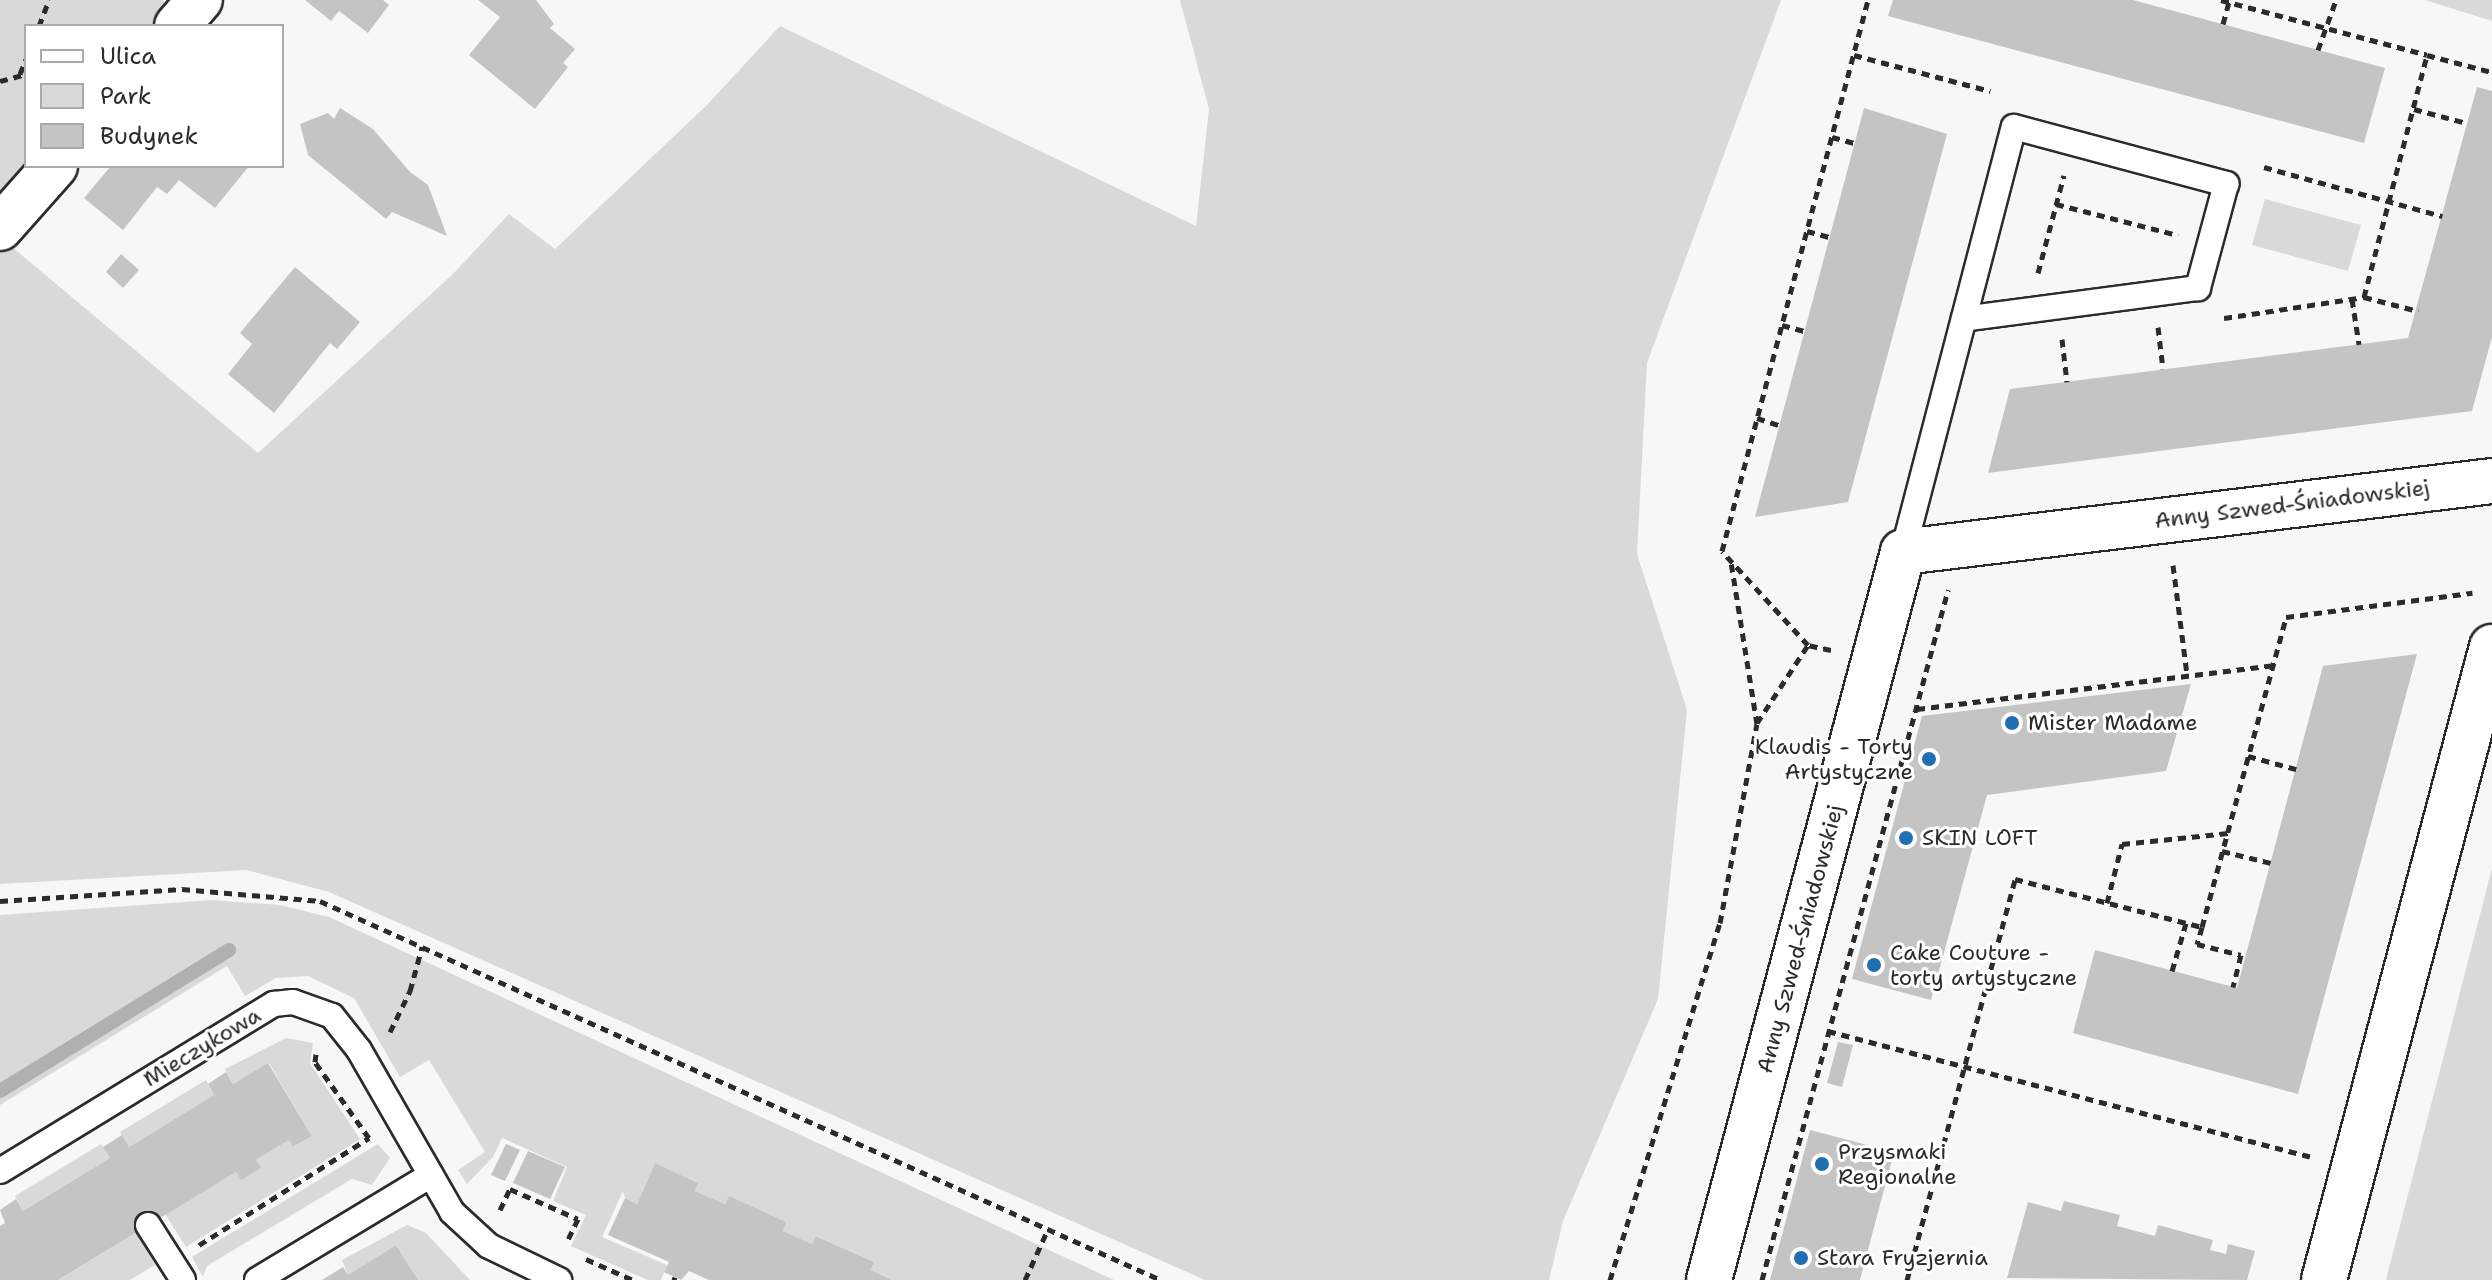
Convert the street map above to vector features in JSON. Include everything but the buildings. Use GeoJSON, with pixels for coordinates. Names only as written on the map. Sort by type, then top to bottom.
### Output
{"type":"FeatureCollection","features":[{"type":"Feature","properties":{"kind":"street"},"geometry":{"type":"LineString","coordinates":[[179,24],[200,0]]}},
{"type":"Feature","properties":{"kind":"street"},"geometry":{"type":"LineString","coordinates":[[0,228],[53,168]]}},
{"type":"Feature","properties":{"kind":"street","name":"Anny Szwed-Śniadowskiej"},"geometry":{"type":"LineString","coordinates":[[1709,1280],[1903,552],[1961,542],[2492,481]]}},
{"type":"Feature","properties":{"kind":"street"},"geometry":{"type":"LineString","coordinates":[[2324,1280],[2492,647]]}},
{"type":"Feature","properties":{"kind":"lane","name":"Anny Szwed-Śniadowskiej"},"geometry":{"type":"LineString","coordinates":[[1903,552],[2014,127],[2226,184],[2198,288],[1964,319]]}},
{"type":"Feature","properties":{"kind":"lane","name":"Mieczykowa"},"geometry":{"type":"LineString","coordinates":[[0,1171],[274,1004],[293,1002],[332,1016],[359,1050],[446,1202],[489,1246],[559,1280]]}},
{"type":"Feature","properties":{"kind":"lane"},"geometry":{"type":"LineString","coordinates":[[257,1280],[431,1175]]}},
{"type":"Feature","properties":{"kind":"lane"},"geometry":{"type":"LineString","coordinates":[[148,1225],[178,1271]]}},
{"type":"Feature","properties":{"kind":"path"},"geometry":{"type":"LineString","coordinates":[[40,24],[49,0]]}},
{"type":"Feature","properties":{"kind":"path"},"geometry":{"type":"LineString","coordinates":[[1844,653],[1808,645],[1722,551],[1868,0]]}},
{"type":"Feature","properties":{"kind":"path"},"geometry":{"type":"LineString","coordinates":[[2221,0],[2492,72]]}},
{"type":"Feature","properties":{"kind":"path"},"geometry":{"type":"LineString","coordinates":[[2318,50],[2336,0]]}},
{"type":"Feature","properties":{"kind":"path"},"geometry":{"type":"LineString","coordinates":[[2223,24],[2229,2]]}},
{"type":"Feature","properties":{"kind":"path"},"geometry":{"type":"LineString","coordinates":[[1854,55],[1990,91]]}},
{"type":"Feature","properties":{"kind":"path"},"geometry":{"type":"LineString","coordinates":[[2364,297],[2427,55]]}},
{"type":"Feature","properties":{"kind":"path"},"geometry":{"type":"LineString","coordinates":[[0,81],[23,74]]}},
{"type":"Feature","properties":{"kind":"path"},"geometry":{"type":"LineString","coordinates":[[2414,109],[2467,123]]}},
{"type":"Feature","properties":{"kind":"path"},"geometry":{"type":"LineString","coordinates":[[1832,137],[1855,143]]}},
{"type":"Feature","properties":{"kind":"path"},"geometry":{"type":"LineString","coordinates":[[2028,310],[2072,143]]}},
{"type":"Feature","properties":{"kind":"path"},"geometry":{"type":"LineString","coordinates":[[2264,167],[2442,216]]}},
{"type":"Feature","properties":{"kind":"path"},"geometry":{"type":"LineString","coordinates":[[2056,204],[2210,244]]}},
{"type":"Feature","properties":{"kind":"path"},"geometry":{"type":"LineString","coordinates":[[1807,231],[1830,237]]}},
{"type":"Feature","properties":{"kind":"path"},"geometry":{"type":"LineString","coordinates":[[2224,318],[2364,297],[2418,311]]}},
{"type":"Feature","properties":{"kind":"path"},"geometry":{"type":"LineString","coordinates":[[2352,299],[2359,344]]}},
{"type":"Feature","properties":{"kind":"path"},"geometry":{"type":"LineString","coordinates":[[1782,325],[1805,331]]}},
{"type":"Feature","properties":{"kind":"path"},"geometry":{"type":"LineString","coordinates":[[2157,326],[2163,369]]}},
{"type":"Feature","properties":{"kind":"path"},"geometry":{"type":"LineString","coordinates":[[2061,337],[2067,382]]}},
{"type":"Feature","properties":{"kind":"path"},"geometry":{"type":"LineString","coordinates":[[1757,418],[1779,425]]}},
{"type":"Feature","properties":{"kind":"path"},"geometry":{"type":"LineString","coordinates":[[2168,518],[2187,675]]}},
{"type":"Feature","properties":{"kind":"path"},"geometry":{"type":"LineString","coordinates":[[1762,1280],[1961,542]]}},
{"type":"Feature","properties":{"kind":"path"},"geometry":{"type":"LineString","coordinates":[[1610,1280],[1720,923],[1757,724],[1731,562]]}},
{"type":"Feature","properties":{"kind":"path"},"geometry":{"type":"LineString","coordinates":[[2233,987],[2241,955],[2197,944],[2286,617],[2472,593]]}},
{"type":"Feature","properties":{"kind":"path"},"geometry":{"type":"LineString","coordinates":[[1757,724],[1808,645]]}},
{"type":"Feature","properties":{"kind":"path"},"geometry":{"type":"LineString","coordinates":[[1916,709],[2273,665]]}},
{"type":"Feature","properties":{"kind":"path"},"geometry":{"type":"LineString","coordinates":[[2248,756],[2296,769]]}},
{"type":"Feature","properties":{"kind":"path"},"geometry":{"type":"LineString","coordinates":[[2107,903],[2122,844],[2228,833]]}},
{"type":"Feature","properties":{"kind":"path"},"geometry":{"type":"LineString","coordinates":[[2222,851],[2271,863]]}},
{"type":"Feature","properties":{"kind":"path"},"geometry":{"type":"LineString","coordinates":[[1907,1280],[2015,879],[2202,927]]}},
{"type":"Feature","properties":{"kind":"path"},"geometry":{"type":"LineString","coordinates":[[0,901],[182,889],[320,901],[1161,1280]]}},
{"type":"Feature","properties":{"kind":"path"},"geometry":{"type":"LineString","coordinates":[[2172,971],[2186,923]]}},
{"type":"Feature","properties":{"kind":"path"},"geometry":{"type":"LineString","coordinates":[[404,1000],[422,947]]}},
{"type":"Feature","properties":{"kind":"path"},"geometry":{"type":"LineString","coordinates":[[1779,1018],[2354,1168]]}},
{"type":"Feature","properties":{"kind":"path"},"geometry":{"type":"LineString","coordinates":[[178,1271],[369,1138],[315,1062],[318,1041]]}},
{"type":"Feature","properties":{"kind":"path"},"geometry":{"type":"LineString","coordinates":[[446,1202],[472,1183],[497,1216],[510,1189],[531,1194],[578,1219],[564,1249],[633,1280]]}},
{"type":"Feature","properties":{"kind":"path"},"geometry":{"type":"LineString","coordinates":[[1025,1280],[1048,1229]]}},
{"type":"Feature","properties":{"kind":"green space"},"geometry":{"type":"Polygon","coordinates":[[[0,0],[163,0],[168,11],[157,24],[24,24],[25,168],[0,202],[0,0]]]}},
{"type":"Feature","properties":{"kind":"green space"},"geometry":{"type":"Polygon","coordinates":[[[1180,0],[1781,0],[1647,363],[1637,554],[1687,710],[1658,999],[1563,1221],[1549,1280],[1205,1280],[329,892],[247,870],[0,884],[0,237],[258,453],[453,274],[509,214],[555,249],[707,105],[780,26],[1196,226],[1209,109],[1180,0]]]}},
{"type":"Feature","properties":{"kind":"green space"},"geometry":{"type":"Polygon","coordinates":[[[2425,0],[2492,0],[2492,21],[2425,0]]]}},
{"type":"Feature","properties":{"kind":"green space"},"geometry":{"type":"Polygon","coordinates":[[[2265,199],[2361,225],[2348,271],[2252,245],[2265,199]]]}},
{"type":"Feature","properties":{"kind":"green space"},"geometry":{"type":"Polygon","coordinates":[[[2492,868],[2492,1280],[2386,1280],[2492,868]]]}},
{"type":"Feature","properties":{"kind":"green space"},"geometry":{"type":"Polygon","coordinates":[[[212,900],[280,905],[329,917],[1114,1280],[892,1280],[871,1270],[874,1262],[817,1236],[812,1244],[783,1231],[786,1222],[729,1197],[725,1204],[695,1191],[698,1183],[655,1163],[637,1204],[625,1198],[623,1191],[602,1237],[667,1265],[661,1280],[648,1280],[571,1246],[586,1215],[553,1201],[567,1167],[502,1138],[493,1157],[467,1184],[458,1170],[485,1152],[429,1060],[400,1077],[354,998],[308,976],[276,978],[245,996],[227,966],[0,1105],[0,915],[212,900]]]}},
{"type":"Feature","properties":{"kind":"green space"},"geometry":{"type":"Polygon","coordinates":[[[286,1038],[313,1043],[310,1063],[360,1139],[186,1247],[165,1214],[236,1172],[241,1180],[256,1160],[289,1140],[294,1147],[312,1136],[269,1063],[233,1084],[225,1069],[286,1038]]]}},
{"type":"Feature","properties":{"kind":"green space"},"geometry":{"type":"Polygon","coordinates":[[[206,1080],[214,1095],[129,1147],[120,1132],[206,1080]]]}},
{"type":"Feature","properties":{"kind":"green space"},"geometry":{"type":"Polygon","coordinates":[[[101,1144],[110,1158],[23,1211],[15,1196],[101,1144]]]}},
{"type":"Feature","properties":{"kind":"green space"},"geometry":{"type":"Polygon","coordinates":[[[378,1144],[390,1158],[372,1185],[352,1179],[207,1266],[203,1277],[192,1257],[378,1144]]]}},
{"type":"Feature","properties":{"kind":"green space"},"geometry":{"type":"Polygon","coordinates":[[[407,1225],[426,1233],[470,1280],[418,1280],[396,1245],[348,1275],[342,1260],[407,1225]]]}},
{"type":"Feature","properties":{"kind":"green space"},"geometry":{"type":"Polygon","coordinates":[[[136,1233],[155,1265],[130,1280],[58,1280],[136,1233]]]}},
{"type":"Feature","properties":{"kind":"waterway"},"geometry":{"type":"LineString","coordinates":[[0,1091],[229,950]]}},
{"type":"Feature","properties":{"kind":"place","name":"Mister Madame"},"geometry":{"type":"Point","coordinates":[2012,723]}},
{"type":"Feature","properties":{"kind":"place","name":"Klaudis - Torty Artystyczne"},"geometry":{"type":"Point","coordinates":[1929,759]}},
{"type":"Feature","properties":{"kind":"place","name":"SKIN LOFT"},"geometry":{"type":"Point","coordinates":[1906,838]}},
{"type":"Feature","properties":{"kind":"place","name":"Cake Couture - torty artystyczne"},"geometry":{"type":"Point","coordinates":[1874,965]}},
{"type":"Feature","properties":{"kind":"place","name":"Przysmaki Regionalne"},"geometry":{"type":"Point","coordinates":[1822,1164]}},
{"type":"Feature","properties":{"kind":"place","name":"Stara Fryzjernia"},"geometry":{"type":"Point","coordinates":[1801,1258]}}]}
